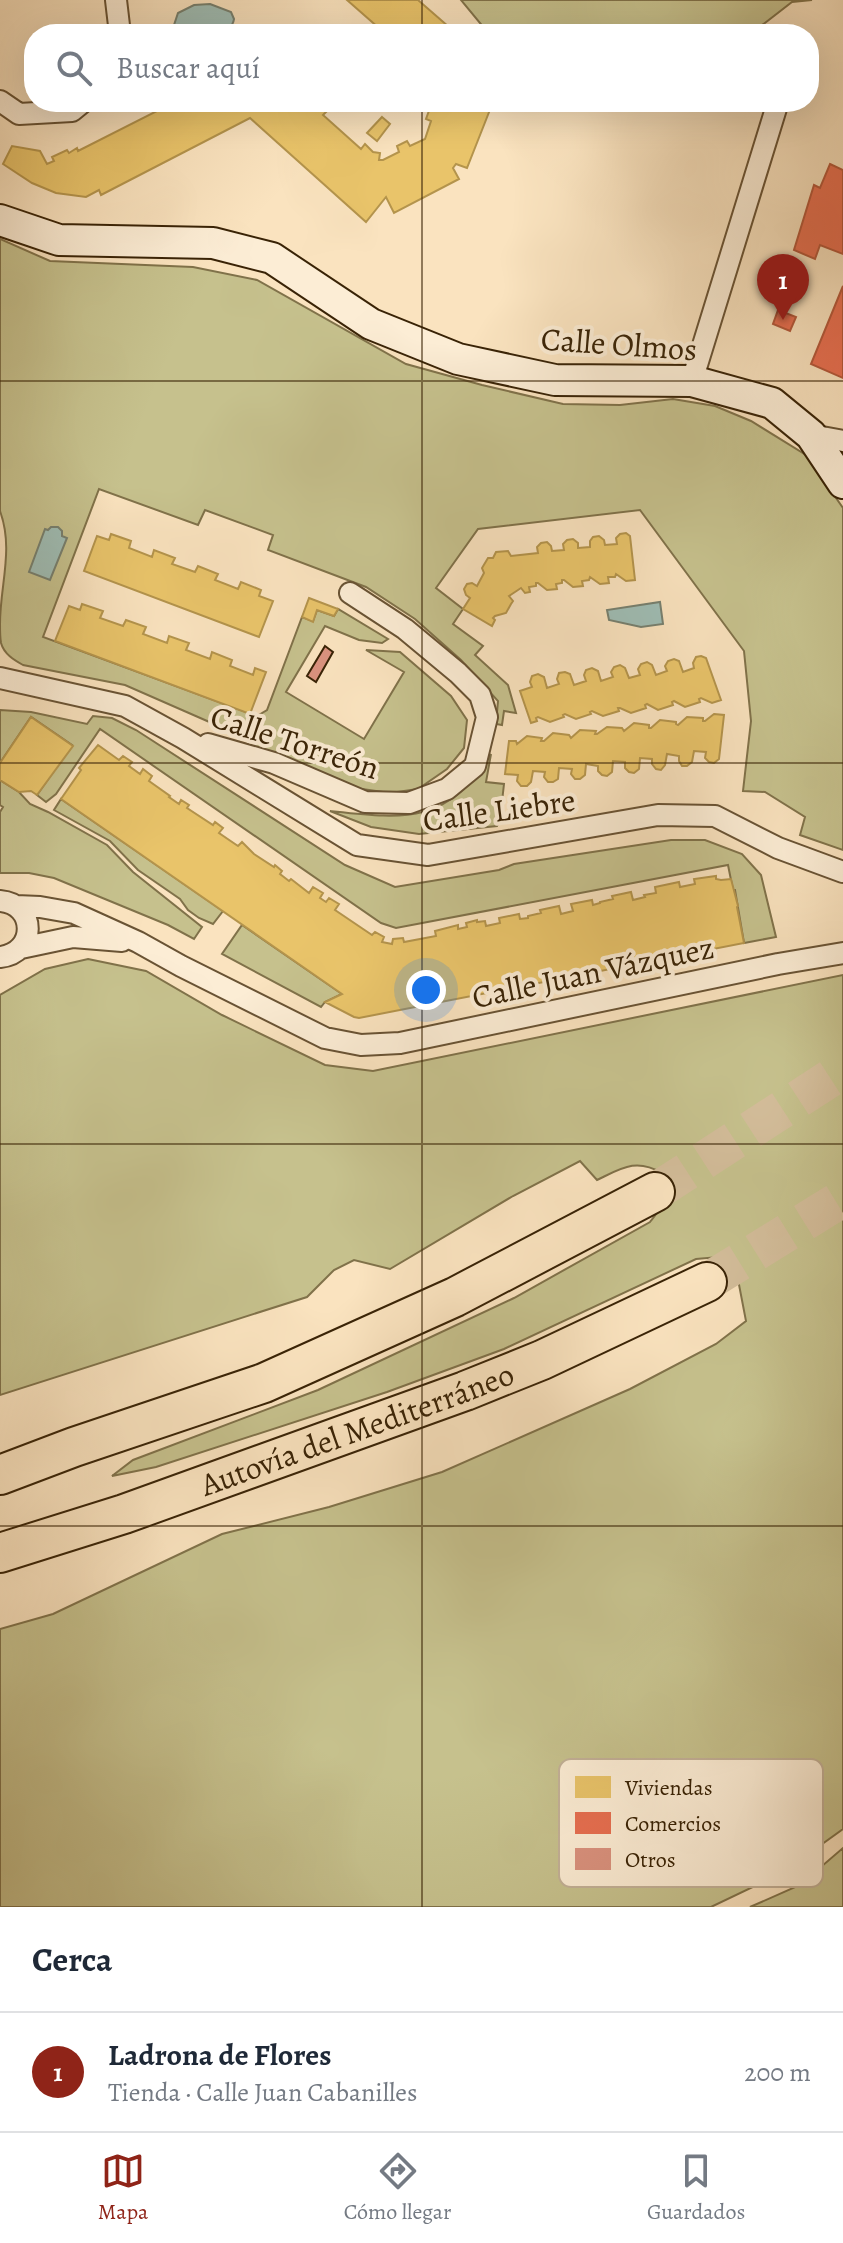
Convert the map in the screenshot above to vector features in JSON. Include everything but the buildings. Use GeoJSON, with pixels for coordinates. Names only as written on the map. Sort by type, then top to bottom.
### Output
{"type":"FeatureCollection","features":[{"type":"Feature","properties":{"kind":"highway"},"geometry":{"type":"LineString","coordinates":[[0,1475],[264,1383],[455,1297],[655,1192]]}},
{"type":"Feature","properties":{"kind":"highway","name":"Autovía del Mediterráneo"},"geometry":{"type":"LineString","coordinates":[[0,1553],[124,1514],[465,1391],[542,1360],[707,1282]]}},
{"type":"Feature","properties":{"kind":"street"},"geometry":{"type":"LineString","coordinates":[[116,0],[119,24]]}},
{"type":"Feature","properties":{"kind":"street"},"geometry":{"type":"LineString","coordinates":[[0,101],[19,114],[54,112]]}},
{"type":"Feature","properties":{"kind":"street"},"geometry":{"type":"LineString","coordinates":[[692,381],[775,112]]}},
{"type":"Feature","properties":{"kind":"street","name":"Calle Olmos"},"geometry":{"type":"LineString","coordinates":[[0,220],[59,240],[213,243],[272,258],[371,324],[458,359],[555,380],[692,381],[772,403],[811,435],[843,483]]}},
{"type":"Feature","properties":{"kind":"street"},"geometry":{"type":"LineString","coordinates":[[811,435],[843,441]]}},
{"type":"Feature","properties":{"kind":"street","name":"Calle Torreón"},"geometry":{"type":"LineString","coordinates":[[183,738],[274,763],[365,802],[409,803],[447,789],[475,766],[487,717],[480,695],[405,629],[350,593]]}},
{"type":"Feature","properties":{"kind":"street","name":"Calle Liebre"},"geometry":{"type":"LineString","coordinates":[[0,678],[125,706],[357,845],[428,855],[658,815],[715,816],[778,848],[843,872]]}},
{"type":"Feature","properties":{"kind":"street"},"geometry":{"type":"LineString","coordinates":[[5,902],[27,921],[26,940],[8,957]]}},
{"type":"Feature","properties":{"kind":"street","name":"Calle Juan Vázquez"},"geometry":{"type":"LineString","coordinates":[[5,902],[74,913],[138,942],[325,1038],[361,1045],[400,1043],[843,953]]}},
{"type":"Feature","properties":{"kind":"street","name":"Calle Juan Vázquez"},"geometry":{"type":"LineString","coordinates":[[8,957],[73,937],[138,942]]}},
{"type":"Feature","properties":{"kind":"shaded area"},"geometry":{"type":"Polygon","coordinates":[[[461,0],[812,0],[792,2],[763,24],[481,24],[461,0]]]}},
{"type":"Feature","properties":{"kind":"shaded area"},"geometry":{"type":"Polygon","coordinates":[[[0,239],[50,261],[193,267],[257,280],[406,364],[563,404],[620,405],[673,399],[715,406],[751,421],[806,455],[843,508],[843,850],[800,835],[805,817],[765,792],[743,791],[751,721],[744,651],[640,510],[478,529],[436,588],[463,609],[453,624],[483,646],[475,655],[508,685],[516,713],[504,711],[502,725],[496,724],[498,701],[461,660],[415,619],[366,587],[268,550],[273,535],[205,510],[198,525],[99,489],[43,637],[257,716],[267,710],[302,617],[313,621],[317,610],[334,616],[338,609],[388,639],[382,643],[359,640],[325,626],[286,692],[364,739],[404,672],[366,650],[400,652],[451,696],[467,720],[464,748],[447,769],[418,789],[390,793],[355,788],[254,747],[255,742],[125,685],[23,665],[13,659],[2,647],[0,634],[6,539],[0,511],[0,239]]]}},
{"type":"Feature","properties":{"kind":"shaded area"},"geometry":{"type":"Polygon","coordinates":[[[0,710],[31,712],[87,724],[93,716],[112,718],[136,730],[345,865],[395,887],[499,870],[514,864],[671,840],[705,840],[742,854],[761,875],[776,937],[744,943],[728,865],[396,928],[381,923],[100,729],[56,794],[46,802],[37,795],[72,745],[31,717],[0,763],[0,710]]]}},
{"type":"Feature","properties":{"kind":"shaded area"},"geometry":{"type":"Polygon","coordinates":[[[491,754],[486,782],[504,784],[497,826],[419,834],[371,827],[330,811],[381,815],[422,812],[458,794],[491,754]]]}},
{"type":"Feature","properties":{"kind":"shaded area"},"geometry":{"type":"Polygon","coordinates":[[[0,780],[19,792],[30,804],[107,845],[133,872],[202,927],[194,939],[168,925],[54,878],[29,873],[0,873],[0,812],[3,807],[0,805],[0,780]]]}},
{"type":"Feature","properties":{"kind":"shaded area"},"geometry":{"type":"Polygon","coordinates":[[[61,799],[223,911],[213,924],[199,918],[180,899],[138,870],[110,841],[54,810],[61,799]]]}},
{"type":"Feature","properties":{"kind":"shaded area"},"geometry":{"type":"Polygon","coordinates":[[[242,925],[342,994],[321,1007],[222,954],[242,925]]]}},
{"type":"Feature","properties":{"kind":"shaded area"},"geometry":{"type":"Polygon","coordinates":[[[88,959],[146,971],[222,1015],[325,1065],[373,1071],[843,975],[843,1829],[823,1843],[823,1759],[559,1759],[559,1887],[753,1887],[711,1907],[0,1907],[0,1629],[53,1614],[222,1534],[329,1507],[442,1472],[630,1389],[716,1344],[746,1321],[736,1269],[719,1257],[696,1259],[504,1349],[387,1392],[156,1467],[112,1476],[133,1460],[318,1390],[514,1298],[650,1222],[663,1204],[666,1188],[662,1173],[644,1166],[629,1166],[597,1180],[580,1161],[513,1196],[390,1269],[354,1260],[334,1270],[307,1297],[0,1395],[0,995],[45,969],[88,959]]]}},
{"type":"Feature","properties":{"kind":"shaded area"},"geometry":{"type":"Polygon","coordinates":[[[843,1848],[843,1907],[750,1907],[795,1887],[823,1887],[823,1865],[843,1848]]]}},
{"type":"Feature","properties":{"kind":"water"},"geometry":{"type":"Polygon","coordinates":[[[210,4],[231,12],[234,19],[232,24],[174,24],[178,13],[194,5],[210,4]]]}},
{"type":"Feature","properties":{"kind":"water"},"geometry":{"type":"Polygon","coordinates":[[[58,527],[62,536],[67,538],[50,580],[29,572],[45,529],[58,527]]]}},
{"type":"Feature","properties":{"kind":"water"},"geometry":{"type":"Polygon","coordinates":[[[660,602],[663,624],[641,627],[609,620],[607,610],[660,602]]]}},
{"type":"Feature","properties":{"kind":"tunnel"},"geometry":{"type":"LineString","coordinates":[[655,1192],[843,1070]]}},
{"type":"Feature","properties":{"kind":"tunnel"},"geometry":{"type":"LineString","coordinates":[[707,1282],[843,1198]]}},
{"type":"Feature","properties":{"kind":"place","name":"Ladrona de Flores"},"geometry":{"type":"Point","coordinates":[783,320]}}]}
